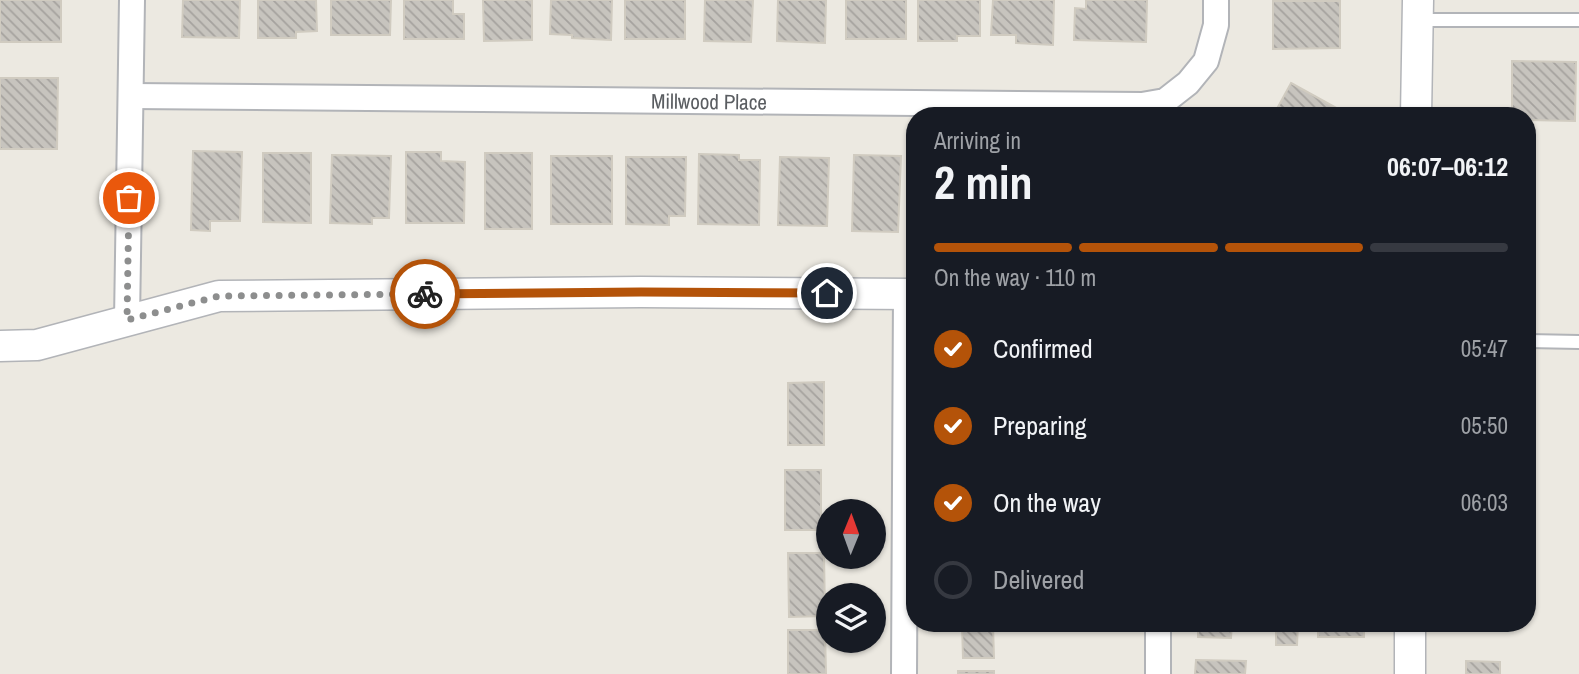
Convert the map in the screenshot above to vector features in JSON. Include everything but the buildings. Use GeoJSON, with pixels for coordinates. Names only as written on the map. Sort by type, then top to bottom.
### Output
{"type":"FeatureCollection","features":[{"type":"Feature","properties":{"kind":"street"},"geometry":{"type":"LineString","coordinates":[[127,320],[132,0]]}},
{"type":"Feature","properties":{"kind":"street","name":"Millwood Place"},"geometry":{"type":"LineString","coordinates":[[131,96],[1142,105],[1165,101],[1188,83],[1206,61],[1216,25],[1216,0]]}},
{"type":"Feature","properties":{"kind":"street"},"geometry":{"type":"LineString","coordinates":[[1416,107],[1418,10]]}},
{"type":"Feature","properties":{"kind":"street"},"geometry":{"type":"LineString","coordinates":[[0,346],[37,345],[219,296],[641,292],[906,294]]}},
{"type":"Feature","properties":{"kind":"street"},"geometry":{"type":"LineString","coordinates":[[904,674],[906,565]]}},
{"type":"Feature","properties":{"kind":"street"},"geometry":{"type":"LineString","coordinates":[[1158,632],[1158,674]]}},
{"type":"Feature","properties":{"kind":"street"},"geometry":{"type":"LineString","coordinates":[[1410,632],[1410,674]]}},
{"type":"Feature","properties":{"kind":"lane"},"geometry":{"type":"LineString","coordinates":[[1418,10],[1579,20]]}},
{"type":"Feature","properties":{"kind":"lane"},"geometry":{"type":"LineString","coordinates":[[1536,341],[1579,342]]}},
{"type":"Feature","properties":{"kind":"way so far"},"geometry":{"type":"LineString","coordinates":[[129,198],[127,320],[219,296],[425,294]]}},
{"type":"Feature","properties":{"kind":"route"},"geometry":{"type":"LineString","coordinates":[[425,294],[827,293]]}}]}
